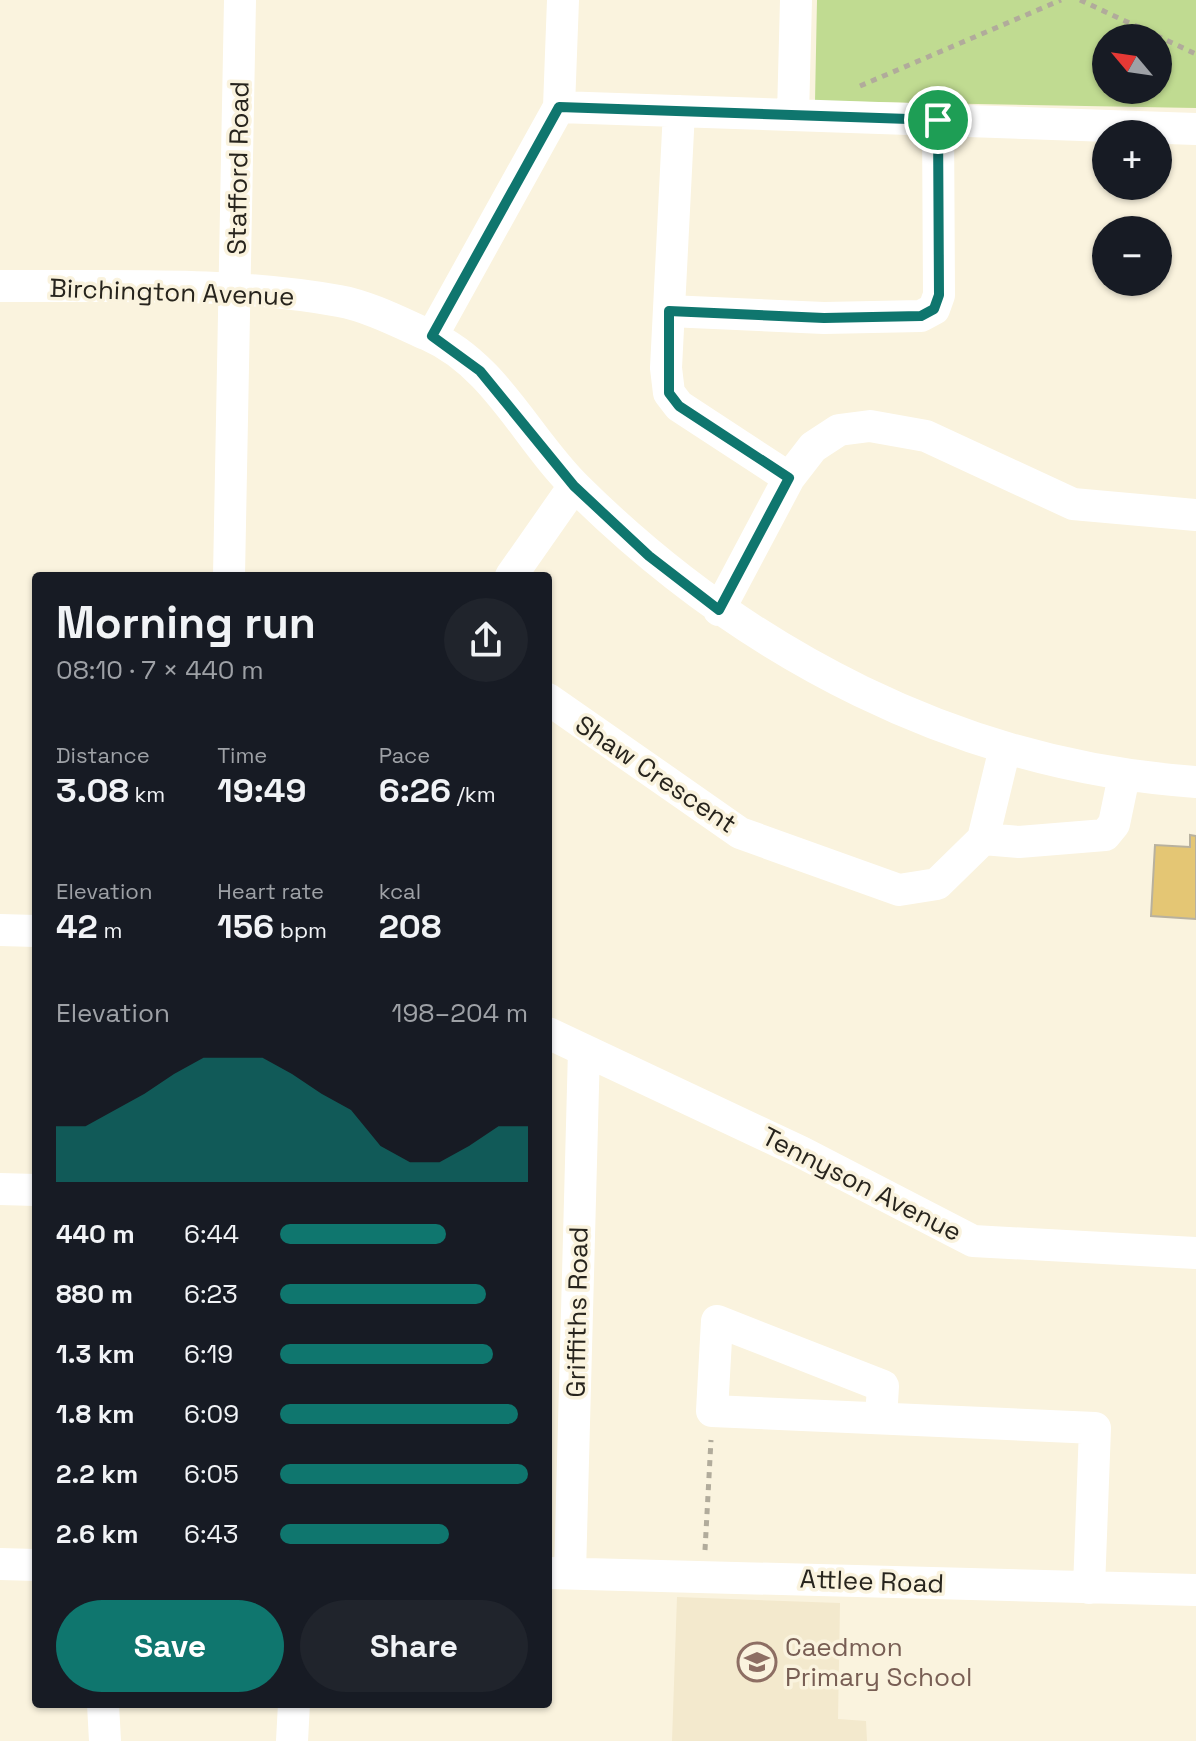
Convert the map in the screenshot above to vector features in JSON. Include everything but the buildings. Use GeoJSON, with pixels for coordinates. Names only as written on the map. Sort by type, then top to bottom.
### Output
{"type":"FeatureCollection","features":[{"type":"Feature","properties":{"kind":"street","name":"Stafford Road"},"geometry":{"type":"LineString","coordinates":[[229,572],[237,289],[240,0]]}},
{"type":"Feature","properties":{"kind":"street"},"geometry":{"type":"LineString","coordinates":[[432,336],[559,107],[563,0]]}},
{"type":"Feature","properties":{"kind":"street"},"geometry":{"type":"LineString","coordinates":[[793,115],[796,0]]}},
{"type":"Feature","properties":{"kind":"street"},"geometry":{"type":"LineString","coordinates":[[559,107],[1196,129]]}},
{"type":"Feature","properties":{"kind":"street"},"geometry":{"type":"LineString","coordinates":[[679,111],[669,311],[669,393],[679,406],[789,478]]}},
{"type":"Feature","properties":{"kind":"street"},"geometry":{"type":"LineString","coordinates":[[669,311],[824,318],[921,316],[934,309],[939,295],[938,120]]}},
{"type":"Feature","properties":{"kind":"street","name":"Birchington Avenue"},"geometry":{"type":"LineString","coordinates":[[0,286],[237,289],[342,301],[432,336],[480,371],[574,486],[649,556],[719,610],[782,651],[897,710],[1005,748],[1124,776],[1196,782]]}},
{"type":"Feature","properties":{"kind":"street"},"geometry":{"type":"LineString","coordinates":[[719,610],[789,478],[813,447],[839,430],[870,426],[926,436],[1073,504],[1196,515]]}},
{"type":"Feature","properties":{"kind":"street"},"geometry":{"type":"LineString","coordinates":[[514,572],[574,486]]}},
{"type":"Feature","properties":{"kind":"street","name":"Shaw Crescent"},"geometry":{"type":"LineString","coordinates":[[552,702],[740,833],[899,890],[937,884],[983,839]]}},
{"type":"Feature","properties":{"kind":"street"},"geometry":{"type":"LineString","coordinates":[[1005,748],[983,839],[1019,842],[1105,835],[1114,824],[1124,776]]}},
{"type":"Feature","properties":{"kind":"street"},"geometry":{"type":"LineString","coordinates":[[0,930],[32,931]]}},
{"type":"Feature","properties":{"kind":"street","name":"Tennyson Avenue"},"geometry":{"type":"LineString","coordinates":[[552,1035],[801,1152],[973,1241],[1196,1253]]}},
{"type":"Feature","properties":{"kind":"street","name":"Griffiths Road"},"geometry":{"type":"LineString","coordinates":[[559,1573],[584,1050]]}},
{"type":"Feature","properties":{"kind":"street"},"geometry":{"type":"LineString","coordinates":[[0,1189],[32,1190]]}},
{"type":"Feature","properties":{"kind":"street"},"geometry":{"type":"LineString","coordinates":[[881,1418],[883,1386],[717,1321],[712,1411],[1095,1428],[1089,1588]]}},
{"type":"Feature","properties":{"kind":"street"},"geometry":{"type":"LineString","coordinates":[[0,1564],[32,1565]]}},
{"type":"Feature","properties":{"kind":"street","name":"Attlee Road"},"geometry":{"type":"LineString","coordinates":[[559,1573],[1196,1590]]}},
{"type":"Feature","properties":{"kind":"street"},"geometry":{"type":"LineString","coordinates":[[103,1708],[105,1741]]}},
{"type":"Feature","properties":{"kind":"street"},"geometry":{"type":"LineString","coordinates":[[292,1741],[294,1708]]}},
{"type":"Feature","properties":{"kind":"path"},"geometry":{"type":"LineString","coordinates":[[849,91],[1061,0]]}},
{"type":"Feature","properties":{"kind":"path"},"geometry":{"type":"LineString","coordinates":[[1080,0],[1196,54]]}},
{"type":"Feature","properties":{"kind":"path"},"geometry":{"type":"LineString","coordinates":[[704,1577],[712,1411]]}},
{"type":"Feature","properties":{"kind":"shaded area","name":"Caedmon Primary School"},"geometry":{"type":"Polygon","coordinates":[[[677,1597],[840,1603],[838,1719],[866,1721],[867,1741],[672,1741],[677,1597]]]}},
{"type":"Feature","properties":{"kind":"green space"},"geometry":{"type":"Polygon","coordinates":[[[817,0],[1196,0],[1196,108],[815,101],[817,0]]]}},
{"type":"Feature","properties":{"kind":"place","name":"Caedmon Primary School"},"geometry":{"type":"Point","coordinates":[757,1662]}},
{"type":"Feature","properties":{"kind":"route"},"geometry":{"type":"LineString","coordinates":[[559,107],[938,120],[939,295],[934,309],[921,316],[824,318],[669,311],[666,368],[669,393],[679,406],[789,478],[719,610],[649,556],[574,486],[480,371],[432,336],[559,107]]}}]}
